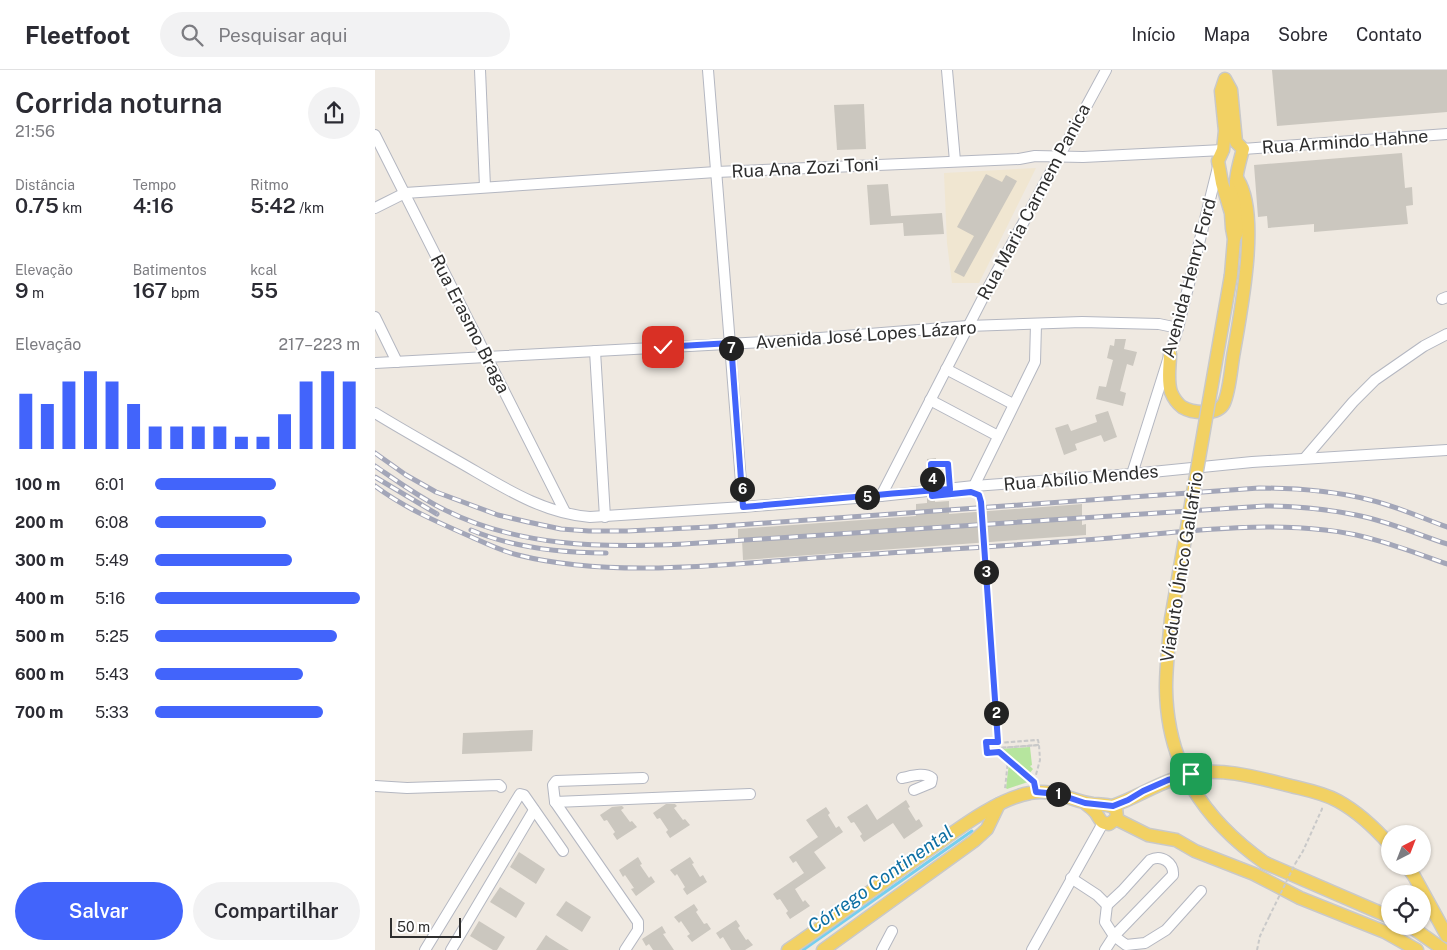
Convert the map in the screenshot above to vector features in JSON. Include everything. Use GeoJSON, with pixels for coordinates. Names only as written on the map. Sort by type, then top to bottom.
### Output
{"type":"FeatureCollection","features":[{"type":"Feature","properties":{"kind":"main road","name":"Avenida Henry Ford"},"geometry":{"type":"LineString","coordinates":[[1225,74],[1231,90],[1236,142],[1243,149]]}},
{"type":"Feature","properties":{"kind":"main road","name":"Avenida Henry Ford"},"geometry":{"type":"LineString","coordinates":[[1220,159],[1225,131],[1221,91],[1225,74]]}},
{"type":"Feature","properties":{"kind":"main road","name":"Viaduto Único Gallafrio"},"geometry":{"type":"LineString","coordinates":[[1234,239],[1239,230],[1238,208],[1235,195],[1243,149]]}},
{"type":"Feature","properties":{"kind":"main road"},"geometry":{"type":"LineString","coordinates":[[1170,354],[1170,391],[1180,405],[1184,408],[1203,412],[1217,410],[1223,405],[1231,372],[1244,287],[1248,227],[1243,188],[1230,153],[1220,159]]}},
{"type":"Feature","properties":{"kind":"main road","name":"Viaduto Único Gallafrio"},"geometry":{"type":"LineString","coordinates":[[1220,159],[1222,183],[1231,213],[1234,239],[1231,275],[1171,619],[1167,657],[1167,702],[1171,736],[1193,790],[1216,821],[1243,848],[1265,863],[1381,913]]}},
{"type":"Feature","properties":{"kind":"main road"},"geometry":{"type":"LineString","coordinates":[[1108,813],[1143,791],[1168,780],[1207,772],[1226,773],[1251,776],[1322,794],[1337,800],[1353,810],[1381,835]]}},
{"type":"Feature","properties":{"kind":"main road"},"geometry":{"type":"LineString","coordinates":[[788,950],[957,830],[984,813],[1001,803],[1029,793],[1047,792],[1085,803],[1108,813],[1148,835],[1175,840],[1195,851],[1253,874],[1300,898],[1385,932],[1417,950]]}},
{"type":"Feature","properties":{"kind":"main road"},"geometry":{"type":"LineString","coordinates":[[823,950],[974,841],[987,828],[1001,803]]}},
{"type":"Feature","properties":{"kind":"main road"},"geometry":{"type":"LineString","coordinates":[[984,813],[987,828]]}},
{"type":"Feature","properties":{"kind":"main road"},"geometry":{"type":"LineString","coordinates":[[1412,875],[1447,936]]}},
{"type":"Feature","properties":{"kind":"main road"},"geometry":{"type":"LineString","coordinates":[[1423,935],[1444,950]]}},
{"type":"Feature","properties":{"kind":"street"},"geometry":{"type":"LineString","coordinates":[[480,70],[485,187]]}},
{"type":"Feature","properties":{"kind":"street"},"geometry":{"type":"LineString","coordinates":[[708,70],[743,507]]}},
{"type":"Feature","properties":{"kind":"street"},"geometry":{"type":"LineString","coordinates":[[947,70],[955,161]]}},
{"type":"Feature","properties":{"kind":"street","name":"Rua Maria Carmem Panica"},"geometry":{"type":"LineString","coordinates":[[881,496],[968,326],[1058,157],[1107,70]]}},
{"type":"Feature","properties":{"kind":"street","name":"Rua Armindo Hahne"},"geometry":{"type":"LineString","coordinates":[[1243,149],[1447,134]]}},
{"type":"Feature","properties":{"kind":"street","name":"Rua Erasmo Braga"},"geometry":{"type":"LineString","coordinates":[[375,135],[565,512]]}},
{"type":"Feature","properties":{"kind":"street","name":"Rua Ana Zozi Toni"},"geometry":{"type":"LineString","coordinates":[[405,193],[716,172],[955,161],[1206,151],[1220,159]]}},
{"type":"Feature","properties":{"kind":"street","name":"Avenida Henry Ford"},"geometry":{"type":"LineString","coordinates":[[1132,474],[1178,328],[1220,159]]}},
{"type":"Feature","properties":{"kind":"street"},"geometry":{"type":"LineString","coordinates":[[375,208],[405,193]]}},
{"type":"Feature","properties":{"kind":"street"},"geometry":{"type":"LineString","coordinates":[[375,317],[397,362]]}},
{"type":"Feature","properties":{"kind":"street","name":"Avenida José Lopes Lázaro"},"geometry":{"type":"LineString","coordinates":[[375,363],[731,343],[968,326],[1082,322],[1159,324],[1178,328]]}},
{"type":"Feature","properties":{"kind":"street"},"geometry":{"type":"LineString","coordinates":[[974,486],[1035,362],[1036,324]]}},
{"type":"Feature","properties":{"kind":"street"},"geometry":{"type":"LineString","coordinates":[[1305,458],[1353,402],[1375,380],[1425,346],[1447,334]]}},
{"type":"Feature","properties":{"kind":"street"},"geometry":{"type":"LineString","coordinates":[[595,351],[605,517]]}},
{"type":"Feature","properties":{"kind":"street"},"geometry":{"type":"LineString","coordinates":[[946,369],[1013,404]]}},
{"type":"Feature","properties":{"kind":"street"},"geometry":{"type":"LineString","coordinates":[[930,400],[998,436]]}},
{"type":"Feature","properties":{"kind":"street","name":"Rua Abílio Mendes"},"geometry":{"type":"LineString","coordinates":[[375,413],[515,494],[546,508],[579,516],[605,517],[881,496],[974,486],[1305,458],[1447,450]]}},
{"type":"Feature","properties":{"kind":"street"},"geometry":{"type":"LineString","coordinates":[[903,778],[922,775],[928,775],[932,778],[931,783],[914,790]]}},
{"type":"Feature","properties":{"kind":"street"},"geometry":{"type":"LineString","coordinates":[[625,950],[638,930],[638,922],[555,802],[553,785],[556,781],[643,778]]}},
{"type":"Feature","properties":{"kind":"street"},"geometry":{"type":"LineString","coordinates":[[375,786],[407,788],[499,785],[501,787]]}},
{"type":"Feature","properties":{"kind":"street"},"geometry":{"type":"LineString","coordinates":[[425,950],[520,794],[524,795],[563,851]]}},
{"type":"Feature","properties":{"kind":"street"},"geometry":{"type":"LineString","coordinates":[[555,802],[750,794]]}},
{"type":"Feature","properties":{"kind":"street"},"geometry":{"type":"LineString","coordinates":[[451,950],[534,810]]}},
{"type":"Feature","properties":{"kind":"street"},"geometry":{"type":"LineString","coordinates":[[1035,949],[1071,878],[1108,813]]}},
{"type":"Feature","properties":{"kind":"street"},"geometry":{"type":"LineString","coordinates":[[1105,950],[1113,936],[1173,876],[1171,865],[1161,857],[1151,860],[1128,886],[1107,905],[1105,922],[1113,936],[1125,945],[1145,943],[1166,930],[1201,891]]}},
{"type":"Feature","properties":{"kind":"street"},"geometry":{"type":"LineString","coordinates":[[1071,878],[1107,905]]}},
{"type":"Feature","properties":{"kind":"street"},"geometry":{"type":"LineString","coordinates":[[882,950],[892,931]]}},
{"type":"Feature","properties":{"kind":"path"},"geometry":{"type":"LineString","coordinates":[[950,489],[948,464],[931,464],[932,496],[971,492],[977,494],[981,500],[998,742],[999,748],[1007,747],[1039,745],[1038,740],[1022,741],[998,743],[999,748],[1039,745]]}},
{"type":"Feature","properties":{"kind":"path"},"geometry":{"type":"LineString","coordinates":[[998,742],[986,742],[987,753],[999,752],[1034,782],[1040,760],[1039,745],[1038,740],[998,743],[999,748],[1039,745]]}},
{"type":"Feature","properties":{"kind":"path"},"geometry":{"type":"LineString","coordinates":[[1001,803],[1008,760]]}},
{"type":"Feature","properties":{"kind":"path"},"geometry":{"type":"LineString","coordinates":[[1257,950],[1260,936],[1322,809],[1322,794]]}},
{"type":"Feature","properties":{"kind":"shaded area"},"geometry":{"type":"Polygon","coordinates":[[[1036,168],[979,283],[952,283],[947,243],[944,173],[1036,168]]]}},
{"type":"Feature","properties":{"kind":"green space"},"geometry":{"type":"Polygon","coordinates":[[[1030,747],[1032,765],[1030,766],[1033,769],[1029,774],[998,749],[1030,747]]]}},
{"type":"Feature","properties":{"kind":"green space"},"geometry":{"type":"Polygon","coordinates":[[[1009,763],[1029,779],[1028,782],[1006,788],[1009,763]]]}},
{"type":"Feature","properties":{"kind":"building"},"geometry":{"type":"Polygon","coordinates":[[[1272,70],[1447,70],[1447,112],[1277,126],[1272,70]]]}},
{"type":"Feature","properties":{"kind":"building"},"geometry":{"type":"Polygon","coordinates":[[[864,104],[866,149],[837,150],[834,105],[864,104]]]}},
{"type":"Feature","properties":{"kind":"building"},"geometry":{"type":"Polygon","coordinates":[[[1402,153],[1405,188],[1412,187],[1413,205],[1406,206],[1408,224],[1314,232],[1314,224],[1268,228],[1267,216],[1258,217],[1254,165],[1402,153]]]}},
{"type":"Feature","properties":{"kind":"building"},"geometry":{"type":"Polygon","coordinates":[[[986,174],[1002,182],[1006,175],[1017,181],[964,277],[954,272],[974,236],[957,227],[986,174]]]}},
{"type":"Feature","properties":{"kind":"building"},"geometry":{"type":"Polygon","coordinates":[[[888,184],[891,216],[942,213],[944,234],[904,236],[903,223],[870,225],[867,185],[888,184]]]}},
{"type":"Feature","properties":{"kind":"building"},"geometry":{"type":"Polygon","coordinates":[[[1115,339],[1126,339],[1124,349],[1137,352],[1133,366],[1127,364],[1120,391],[1126,393],[1123,406],[1096,399],[1099,386],[1106,387],[1113,360],[1107,358],[1110,345],[1114,346],[1115,339]]]}},
{"type":"Feature","properties":{"kind":"building"},"geometry":{"type":"Polygon","coordinates":[[[1108,411],[1117,437],[1104,442],[1101,435],[1075,444],[1077,450],[1064,455],[1055,428],[1068,424],[1071,431],[1097,422],[1095,415],[1108,411]]]}},
{"type":"Feature","properties":{"kind":"building"},"geometry":{"type":"Polygon","coordinates":[[[936,458],[935,483],[927,484],[927,459],[936,458]]]}},
{"type":"Feature","properties":{"kind":"building"},"geometry":{"type":"Polygon","coordinates":[[[935,497],[935,502],[949,501],[949,514],[1082,504],[1082,525],[1086,524],[1086,535],[743,560],[742,539],[738,540],[738,529],[916,516],[916,504],[927,503],[927,498],[935,497]]]}},
{"type":"Feature","properties":{"kind":"building"},"geometry":{"type":"Polygon","coordinates":[[[533,730],[532,751],[462,754],[463,733],[533,730]]]}},
{"type":"Feature","properties":{"kind":"building"},"geometry":{"type":"Polygon","coordinates":[[[906,800],[910,807],[908,808],[916,821],[919,819],[923,826],[904,839],[893,823],[864,842],[860,836],[862,834],[854,822],[851,823],[847,817],[867,804],[877,820],[906,800]]]}},
{"type":"Feature","properties":{"kind":"building"},"geometry":{"type":"Polygon","coordinates":[[[666,804],[675,804],[677,806],[674,808],[683,820],[685,819],[690,825],[670,838],[666,832],[668,830],[660,818],[657,819],[653,813],[666,804]]]}},
{"type":"Feature","properties":{"kind":"building"},"geometry":{"type":"Polygon","coordinates":[[[622,806],[624,808],[621,810],[630,822],[632,821],[637,827],[617,840],[613,834],[615,832],[607,820],[604,821],[600,815],[612,807],[622,806]]]}},
{"type":"Feature","properties":{"kind":"building"},"geometry":{"type":"Polygon","coordinates":[[[826,807],[830,813],[828,815],[836,828],[839,826],[843,832],[814,852],[826,868],[795,889],[803,902],[805,900],[810,906],[790,919],[786,913],[788,911],[780,899],[777,900],[773,894],[804,873],[796,861],[793,863],[789,857],[818,837],[806,820],[826,807]]]}},
{"type":"Feature","properties":{"kind":"building"},"geometry":{"type":"Polygon","coordinates":[[[519,852],[545,869],[536,884],[510,867],[519,852]]]}},
{"type":"Feature","properties":{"kind":"building"},"geometry":{"type":"Polygon","coordinates":[[[638,857],[642,864],[640,865],[649,878],[651,876],[655,882],[636,896],[631,889],[634,888],[619,870],[638,857]]]}},
{"type":"Feature","properties":{"kind":"building"},"geometry":{"type":"Polygon","coordinates":[[[690,857],[700,877],[703,875],[707,882],[687,895],[683,889],[685,887],[677,874],[675,876],[670,870],[690,857]]]}},
{"type":"Feature","properties":{"kind":"building"},"geometry":{"type":"Polygon","coordinates":[[[500,887],[525,903],[516,918],[490,902],[500,887]]]}},
{"type":"Feature","properties":{"kind":"building"},"geometry":{"type":"Polygon","coordinates":[[[566,901],[591,917],[582,932],[556,915],[566,901]]]}},
{"type":"Feature","properties":{"kind":"building"},"geometry":{"type":"Polygon","coordinates":[[[694,904],[698,910],[696,912],[704,924],[707,923],[711,929],[692,942],[687,936],[690,934],[681,921],[679,923],[674,917],[694,904]]]}},
{"type":"Feature","properties":{"kind":"building"},"geometry":{"type":"Polygon","coordinates":[[[736,920],[740,926],[738,928],[746,940],[748,939],[753,945],[745,950],[731,950],[723,937],[720,939],[716,933],[736,920]]]}},
{"type":"Feature","properties":{"kind":"building"},"geometry":{"type":"Polygon","coordinates":[[[479,921],[505,937],[497,950],[493,950],[470,936],[479,921]]]}},
{"type":"Feature","properties":{"kind":"building"},"geometry":{"type":"Polygon","coordinates":[[[662,926],[666,933],[663,934],[674,950],[653,950],[649,944],[646,946],[642,939],[662,926]]]}},
{"type":"Feature","properties":{"kind":"building"},"geometry":{"type":"Polygon","coordinates":[[[546,935],[550,938],[569,950],[536,950],[546,935]]]}},
{"type":"Feature","properties":{"kind":"waterway","name":"Córrego Continental"},"geometry":{"type":"LineString","coordinates":[[803,950],[972,831]]}},
{"type":"Feature","properties":{"kind":"railway"},"geometry":{"type":"LineString","coordinates":[[375,453],[406,475],[436,492],[498,515],[561,529],[589,531],[709,527],[1259,488],[1343,494],[1389,505],[1447,527]]}},
{"type":"Feature","properties":{"kind":"railway"},"geometry":{"type":"LineString","coordinates":[[375,466],[425,499],[471,522],[530,538],[591,545],[684,544],[1265,506],[1311,508],[1356,515],[1391,524],[1447,544]]}},
{"type":"Feature","properties":{"kind":"railway"},"geometry":{"type":"LineString","coordinates":[[375,477],[437,514]]}},
{"type":"Feature","properties":{"kind":"railway"},"geometry":{"type":"LineString","coordinates":[[375,486],[419,513],[499,549],[553,562],[590,566],[627,568],[703,566],[1074,541],[1245,527],[1298,528],[1341,532],[1387,543],[1447,564]]}},
{"type":"Feature","properties":{"kind":"railway"},"geometry":{"type":"LineString","coordinates":[[471,530],[504,541],[538,548],[606,553]]}},
{"type":"Feature","properties":{"kind":"route"},"geometry":{"type":"LineString","coordinates":[[663,347],[731,343],[743,507],[881,496],[924,491],[939,490],[950,489],[948,464],[931,464],[932,496],[971,492],[979,495],[998,742],[986,742],[987,753],[999,752],[1034,782],[1036,792],[1058,794],[1085,803],[1103,805],[1109,804],[1113,806],[1168,780],[1191,774]]}}]}
